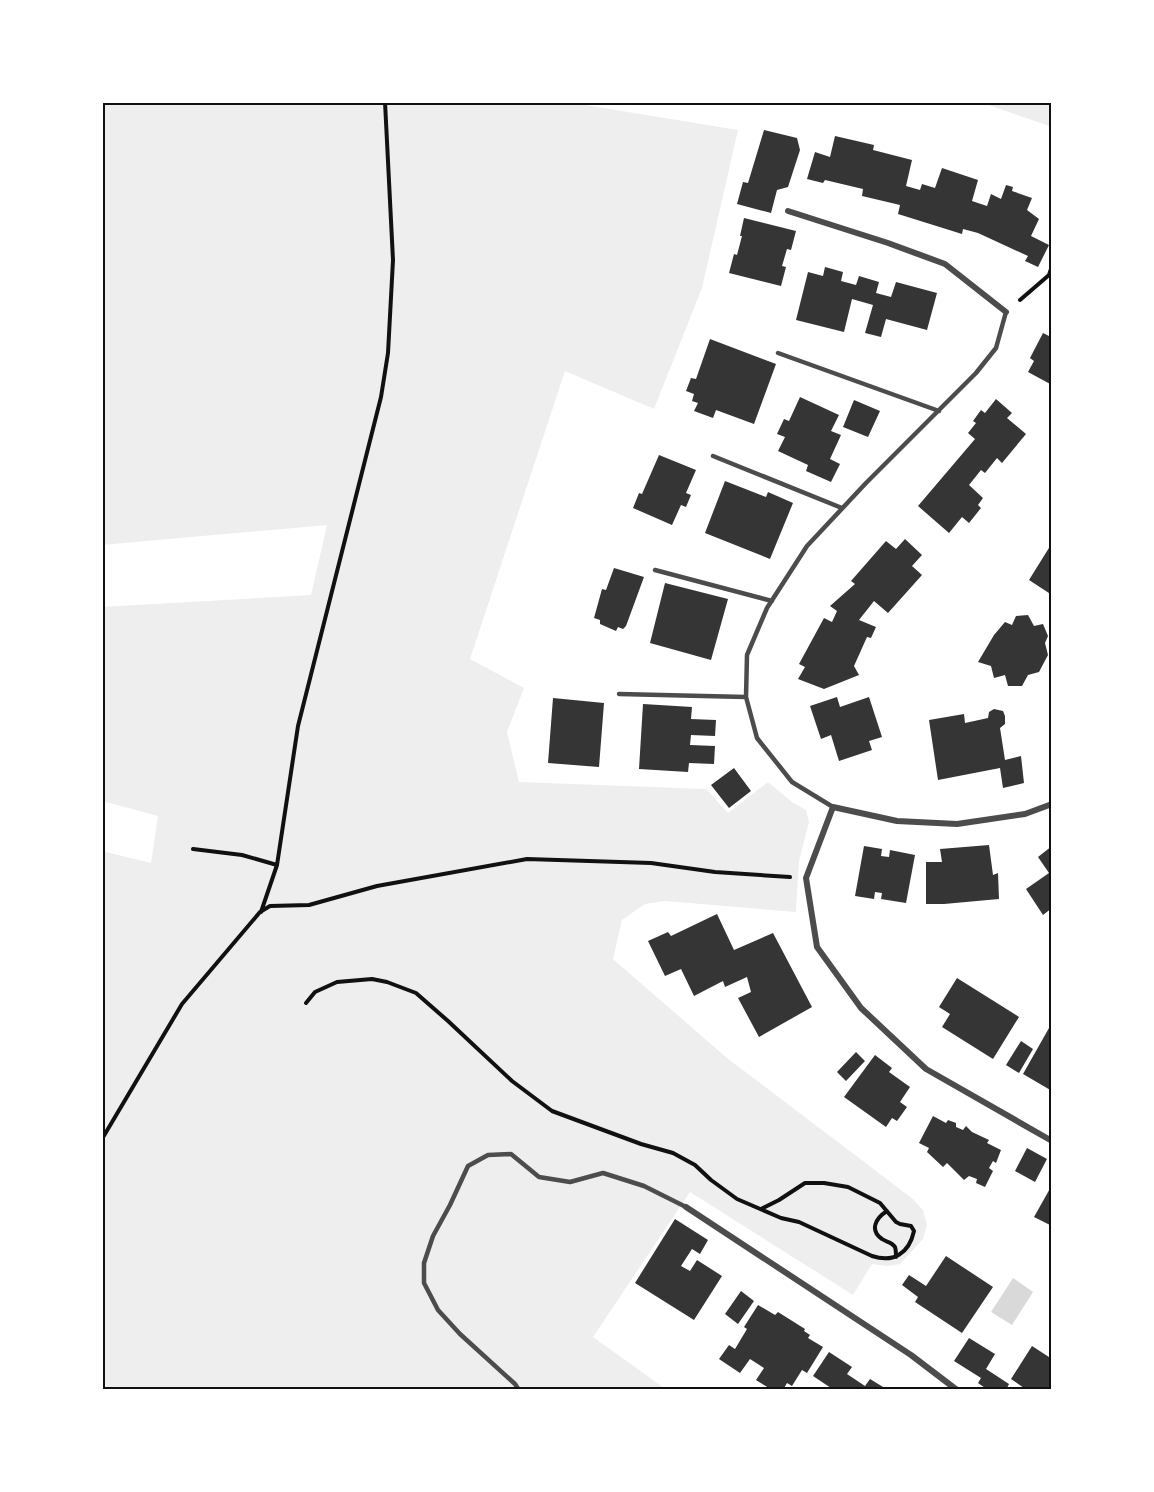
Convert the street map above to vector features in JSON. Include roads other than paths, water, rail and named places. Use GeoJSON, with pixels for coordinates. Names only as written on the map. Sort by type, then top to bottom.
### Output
{"type":"FeatureCollection","features":[{"type":"Feature","properties":{"kind":"street"},"geometry":{"type":"LineString","coordinates":[[788,211],[945,264],[1006,312]]}},
{"type":"Feature","properties":{"kind":"street"},"geometry":{"type":"LineString","coordinates":[[1052,804],[1025,814],[957,824],[897,821],[833,807],[806,878],[817,947],[861,1008],[926,1069],[1052,1141]]}},
{"type":"Feature","properties":{"kind":"street"},"geometry":{"type":"LineString","coordinates":[[686,1207],[911,1355],[957,1390]]}},
{"type":"Feature","properties":{"kind":"lane"},"geometry":{"type":"LineString","coordinates":[[833,807],[792,782],[757,738],[746,697],[747,655],[767,608],[807,546],[976,373],[996,348],[1006,312]]}},
{"type":"Feature","properties":{"kind":"lane"},"geometry":{"type":"LineString","coordinates":[[778,353],[939,411]]}},
{"type":"Feature","properties":{"kind":"lane"},"geometry":{"type":"LineString","coordinates":[[713,456],[842,508]]}},
{"type":"Feature","properties":{"kind":"lane"},"geometry":{"type":"LineString","coordinates":[[655,570],[772,601]]}},
{"type":"Feature","properties":{"kind":"lane"},"geometry":{"type":"LineString","coordinates":[[619,694],[746,697]]}},
{"type":"Feature","properties":{"kind":"lane"},"geometry":{"type":"LineString","coordinates":[[519,1390],[438,1310],[424,1283],[424,1263],[433,1236],[468,1166],[488,1155],[511,1154],[539,1177],[570,1182],[603,1173],[645,1186],[686,1207]]}}]}
